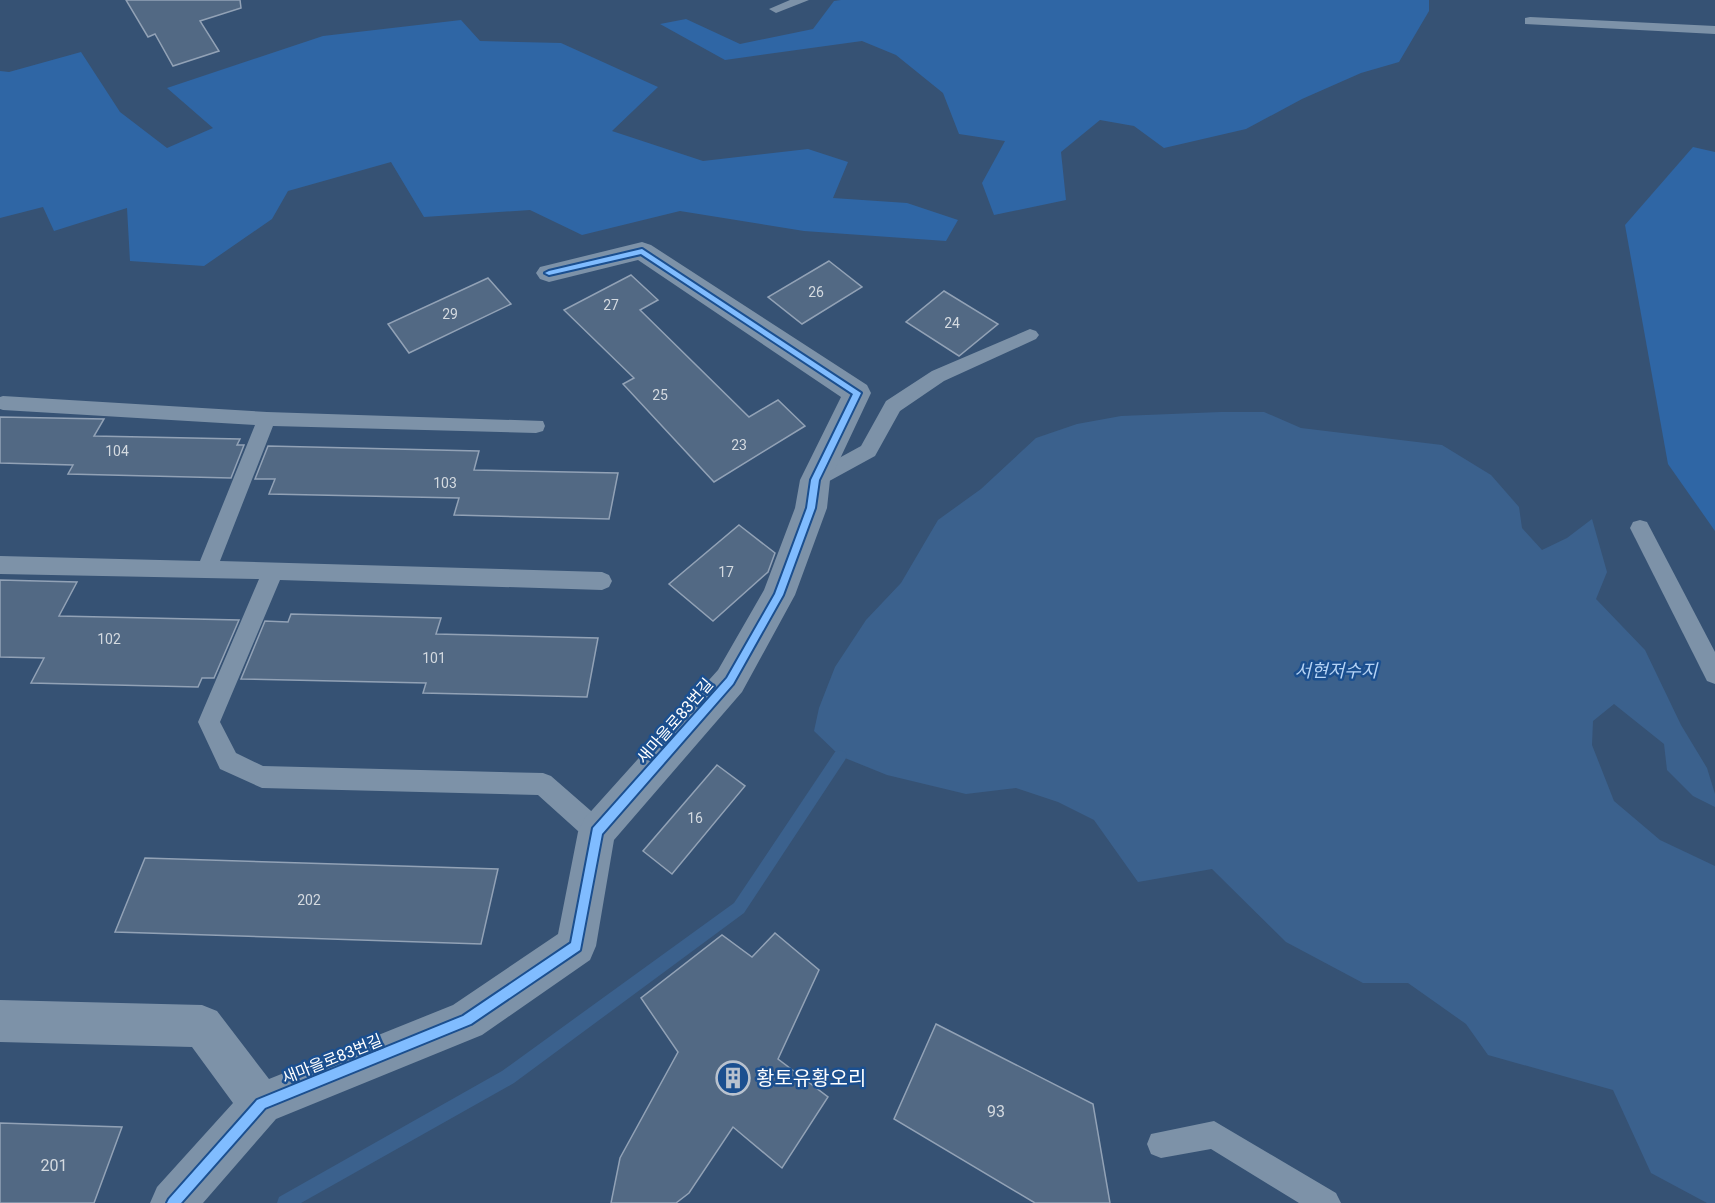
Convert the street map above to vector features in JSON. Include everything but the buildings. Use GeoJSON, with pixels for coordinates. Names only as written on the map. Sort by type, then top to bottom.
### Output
{"type":"FeatureCollection","features":[{"type":"Feature","properties":{"kind":"street","name":"새마을로83번길"},"geometry":{"type":"LineString","coordinates":[[173,1203],[261,1104],[467,1020],[576,946],[597,832],[730,681],[779,594],[811,508],[815,480],[858,393],[642,251],[549,273]]}},
{"type":"Feature","properties":{"kind":"street"},"geometry":{"type":"LineString","coordinates":[[0,1021],[202,1026],[261,1104]]}},
{"type":"Feature","properties":{"kind":"lane"},"geometry":{"type":"LineString","coordinates":[[776,9],[803,0]]}},
{"type":"Feature","properties":{"kind":"lane"},"geometry":{"type":"LineString","coordinates":[[1530,21],[1715,30]]}},
{"type":"Feature","properties":{"kind":"lane"},"geometry":{"type":"LineString","coordinates":[[815,480],[868,451],[892,406],[938,376],[1030,334]]}},
{"type":"Feature","properties":{"kind":"lane"},"geometry":{"type":"LineString","coordinates":[[3,403],[267,419],[536,426]]}},
{"type":"Feature","properties":{"kind":"lane"},"geometry":{"type":"LineString","coordinates":[[206,570],[267,419]]}},
{"type":"Feature","properties":{"kind":"lane"},"geometry":{"type":"LineString","coordinates":[[1641,528],[1715,674]]}},
{"type":"Feature","properties":{"kind":"lane"},"geometry":{"type":"LineString","coordinates":[[0,565],[602,581]]}},
{"type":"Feature","properties":{"kind":"lane"},"geometry":{"type":"LineString","coordinates":[[273,571],[209,722],[228,761],[262,777],[543,784],[597,832]]}},
{"type":"Feature","properties":{"kind":"lane"},"geometry":{"type":"LineString","coordinates":[[1161,1144],[1214,1135],[1326,1203]]}},
{"type":"Feature","properties":{"kind":"shaded area"},"geometry":{"type":"Polygon","coordinates":[[[1429,0],[1429,11],[1399,62],[1361,73],[1302,99],[1246,129],[1164,148],[1134,126],[1100,120],[1061,152],[1066,200],[994,215],[982,183],[1005,141],[959,134],[943,93],[896,55],[862,41],[725,60],[660,24],[686,19],[740,44],[813,29],[834,1],[1429,0]]]}},
{"type":"Feature","properties":{"kind":"shaded area"},"geometry":{"type":"Polygon","coordinates":[[[461,20],[480,41],[561,43],[658,87],[612,131],[703,161],[808,149],[848,162],[833,198],[907,203],[958,220],[946,241],[804,231],[680,211],[582,235],[530,210],[424,217],[391,162],[288,191],[272,219],[204,266],[130,261],[127,208],[54,231],[43,207],[0,218],[0,71],[9,72],[81,52],[120,112],[167,148],[213,128],[167,88],[323,36],[461,20]]]}},
{"type":"Feature","properties":{"kind":"shaded area"},"geometry":{"type":"Polygon","coordinates":[[[1693,147],[1715,152],[1715,531],[1668,464],[1625,225],[1693,147]]]}},
{"type":"Feature","properties":{"kind":"water","name":"서현저수지"},"geometry":{"type":"Polygon","coordinates":[[[1264,412],[1301,428],[1442,445],[1491,475],[1519,507],[1522,528],[1542,550],[1567,538],[1592,519],[1607,572],[1596,599],[1645,650],[1681,725],[1707,768],[1715,794],[1715,807],[1693,796],[1667,770],[1664,744],[1614,704],[1593,721],[1592,745],[1614,801],[1660,840],[1715,866],[1715,1203],[1707,1203],[1651,1173],[1613,1090],[1488,1055],[1466,1024],[1408,983],[1363,983],[1286,942],[1212,869],[1138,882],[1094,820],[1058,802],[1016,788],[966,794],[887,775],[840,756],[814,731],[819,708],[835,667],[866,620],[901,583],[938,520],[981,489],[1036,438],[1077,424],[1121,416],[1264,412]]]}},
{"type":"Feature","properties":{"kind":"waterway"},"geometry":{"type":"LineString","coordinates":[[285,1203],[508,1077],[739,908],[840,756]]}},
{"type":"Feature","properties":{"kind":"cycle path"},"geometry":{"type":"LineString","coordinates":[[173,1203],[261,1104],[467,1020],[576,946],[597,832],[730,681],[779,595],[811,508],[815,480],[857,393],[642,251],[549,273]]}},
{"type":"Feature","properties":{"kind":"place","name":"황토유황오리"},"geometry":{"type":"Point","coordinates":[733,1078]}}]}
